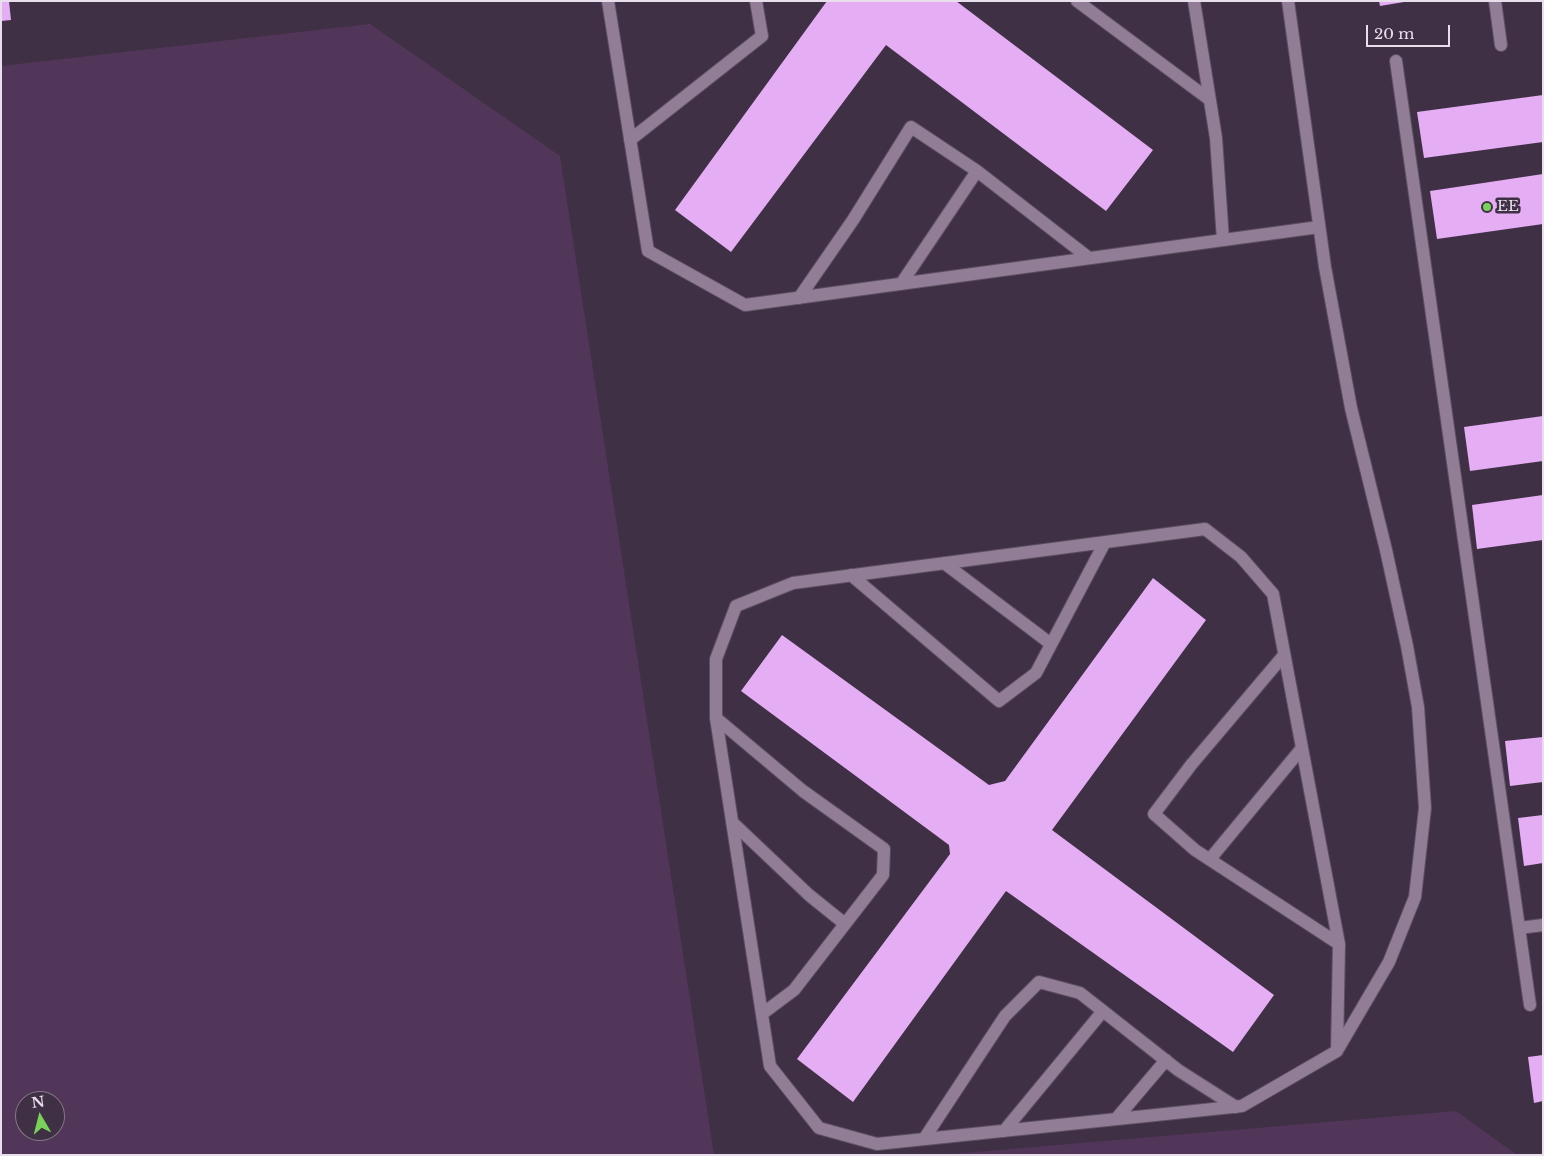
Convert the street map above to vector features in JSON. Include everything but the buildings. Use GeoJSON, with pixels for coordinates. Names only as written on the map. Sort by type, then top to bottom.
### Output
{"type":"FeatureCollection","features":[{"type":"Feature","properties":{"kind":"lane"},"geometry":{"type":"LineString","coordinates":[[608,1],[648,251],[745,305],[1319,227]]}},
{"type":"Feature","properties":{"kind":"lane"},"geometry":{"type":"LineString","coordinates":[[630,140],[762,36],[756,1]]}},
{"type":"Feature","properties":{"kind":"lane"},"geometry":{"type":"LineString","coordinates":[[1077,1],[1210,100]]}},
{"type":"Feature","properties":{"kind":"lane"},"geometry":{"type":"LineString","coordinates":[[1185,1],[1195,6],[1210,100],[1216,138],[1223,240]]}},
{"type":"Feature","properties":{"kind":"lane"},"geometry":{"type":"LineString","coordinates":[[1288,1],[1319,227],[1350,408],[1386,550],[1418,706],[1425,808],[1414,897],[1389,962],[1337,1051],[1242,1106],[1236,1107],[877,1144],[819,1128],[770,1066],[716,718],[716,659],[736,606],[792,583],[1205,529],[1241,557],[1273,594],[1339,944],[1337,1051]]}},
{"type":"Feature","properties":{"kind":"lane"},"geometry":{"type":"LineString","coordinates":[[1494,1],[1501,45]]}},
{"type":"Feature","properties":{"kind":"lane"},"geometry":{"type":"LineString","coordinates":[[1396,61],[1530,1005]]}},
{"type":"Feature","properties":{"kind":"lane"},"geometry":{"type":"LineString","coordinates":[[799,298],[853,220],[911,127],[976,171],[1088,258]]}},
{"type":"Feature","properties":{"kind":"lane"},"geometry":{"type":"LineString","coordinates":[[901,284],[976,171]]}},
{"type":"Feature","properties":{"kind":"lane"},"geometry":{"type":"LineString","coordinates":[[851,575],[999,700],[1036,673],[1105,542]]}},
{"type":"Feature","properties":{"kind":"lane"},"geometry":{"type":"LineString","coordinates":[[944,563],[1052,644]]}},
{"type":"Feature","properties":{"kind":"lane"},"geometry":{"type":"LineString","coordinates":[[1284,655],[1191,764],[1154,814],[1195,850],[1339,944]]}},
{"type":"Feature","properties":{"kind":"lane"},"geometry":{"type":"LineString","coordinates":[[716,718],[803,792],[884,849],[883,875],[794,990],[762,1014]]}},
{"type":"Feature","properties":{"kind":"lane"},"geometry":{"type":"LineString","coordinates":[[1210,859],[1302,748]]}},
{"type":"Feature","properties":{"kind":"lane"},"geometry":{"type":"LineString","coordinates":[[732,822],[809,895],[845,924]]}},
{"type":"Feature","properties":{"kind":"lane"},"geometry":{"type":"LineString","coordinates":[[1519,928],[1543,925]]}},
{"type":"Feature","properties":{"kind":"lane"},"geometry":{"type":"LineString","coordinates":[[924,1139],[1005,1016],[1039,982],[1080,993],[1166,1060],[1236,1107]]}},
{"type":"Feature","properties":{"kind":"lane"},"geometry":{"type":"LineString","coordinates":[[1004,1131],[1103,1011]]}},
{"type":"Feature","properties":{"kind":"lane"},"geometry":{"type":"LineString","coordinates":[[1116,1119],[1166,1060]]}},
{"type":"Feature","properties":{"kind":"shaded area"},"geometry":{"type":"Polygon","coordinates":[[[370,24],[560,156],[714,1155],[1,1155],[1,66],[370,24]]]}},
{"type":"Feature","properties":{"kind":"shaded area"},"geometry":{"type":"Polygon","coordinates":[[[1456,1111],[1517,1155],[941,1155],[1456,1111]]]}},
{"type":"Feature","properties":{"kind":"place","name":"EE"},"geometry":{"type":"Point","coordinates":[1487,207]}}]}
